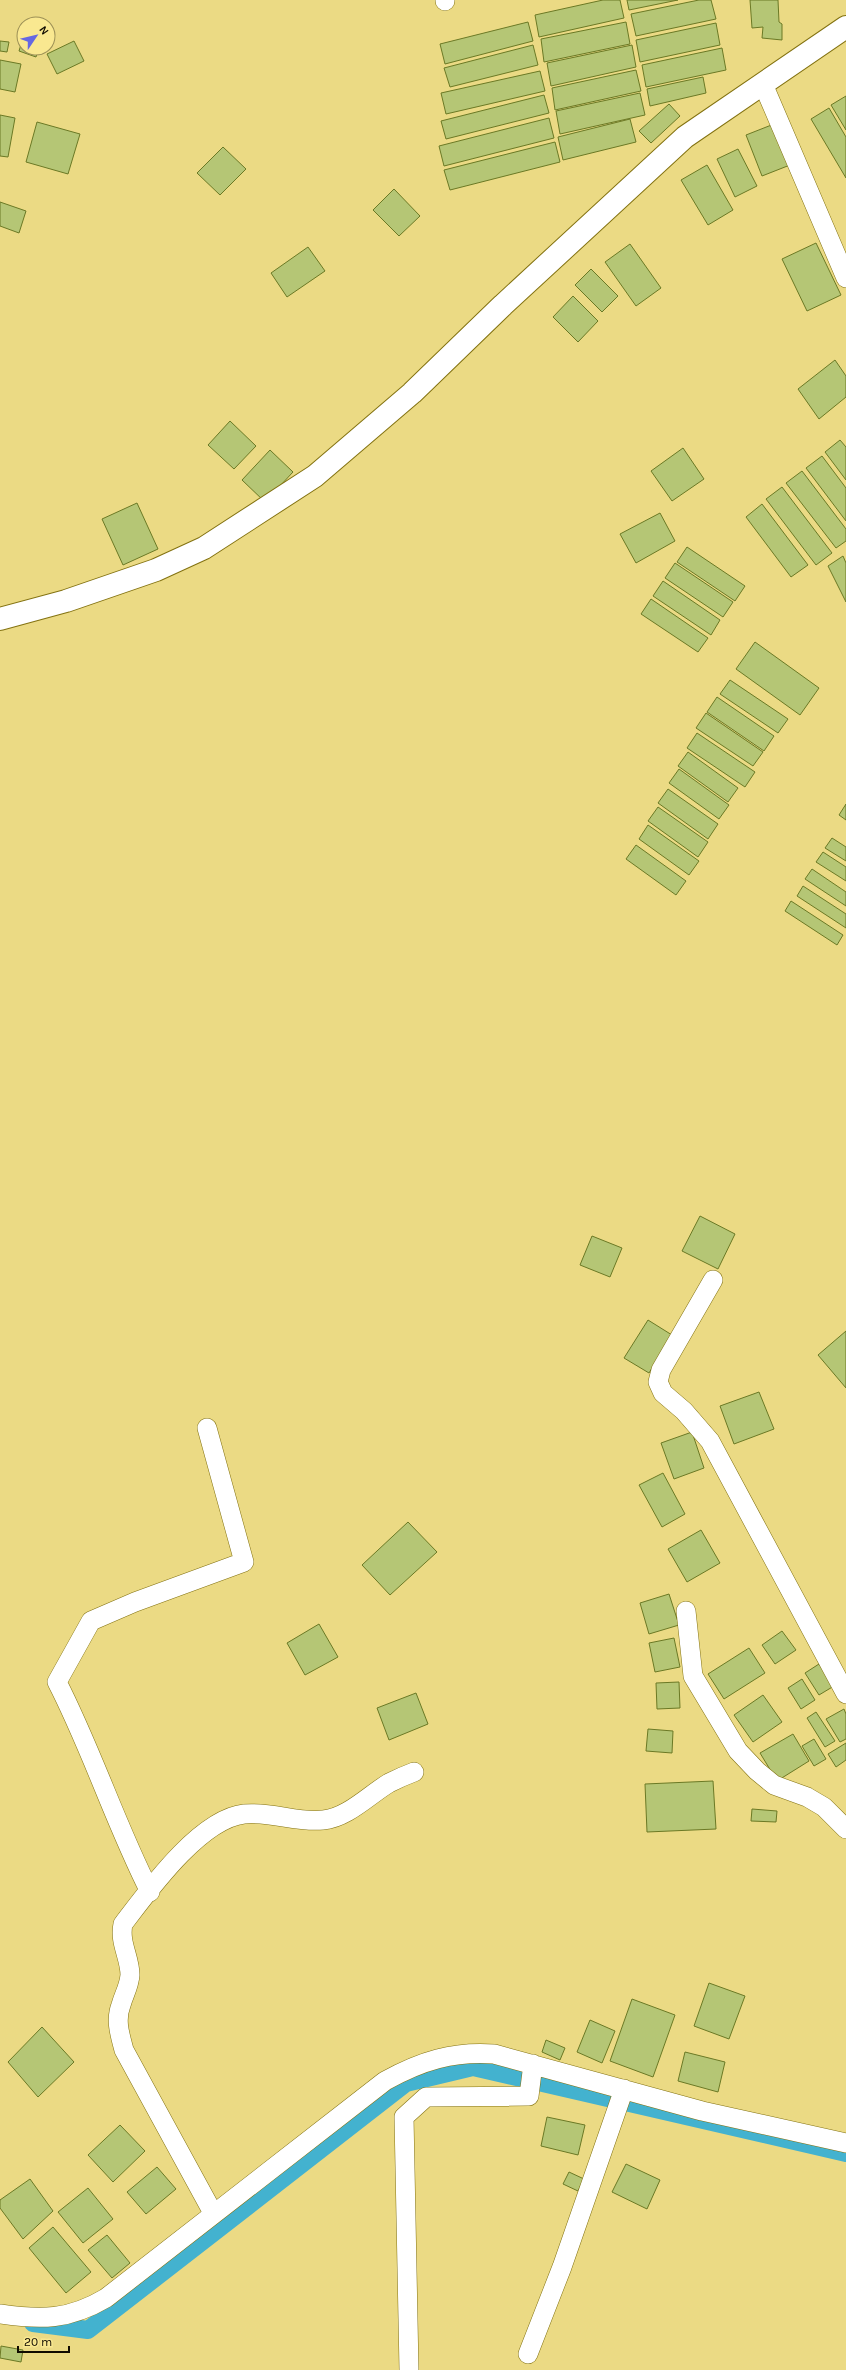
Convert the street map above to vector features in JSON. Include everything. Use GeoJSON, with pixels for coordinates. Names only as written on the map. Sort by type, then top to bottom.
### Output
{"type":"FeatureCollection","features":[{"type":"Feature","properties":{"kind":"street"},"geometry":{"type":"LineString","coordinates":[[0,619],[66,601],[163,567],[204,548],[315,476],[412,393],[503,305],[685,137],[846,27]]}},
{"type":"Feature","properties":{"kind":"street"},"geometry":{"type":"LineString","coordinates":[[763,84],[846,278]]}},
{"type":"Feature","properties":{"kind":"street"},"geometry":{"type":"LineString","coordinates":[[713,1280],[661,1370],[658,1382],[663,1393],[684,1411],[710,1441],[846,1694]]}},
{"type":"Feature","properties":{"kind":"street"},"geometry":{"type":"LineString","coordinates":[[150,1892],[130,1853],[79,1724],[57,1682],[91,1621],[135,1602],[244,1562],[207,1428]]}},
{"type":"Feature","properties":{"kind":"street"},"geometry":{"type":"LineString","coordinates":[[686,1611],[693,1676],[738,1750],[757,1771],[774,1785],[807,1797],[824,1807],[846,1830]]}},
{"type":"Feature","properties":{"kind":"street"},"geometry":{"type":"LineString","coordinates":[[213,2213],[124,2050],[118,2026],[120,2006],[128,1990],[130,1974],[121,1935],[123,1924],[190,1844],[218,1823],[243,1814],[270,1814],[323,1820],[339,1815],[390,1783],[414,1772]]}},
{"type":"Feature","properties":{"kind":"street"},"geometry":{"type":"LineString","coordinates":[[0,2314],[47,2318],[87,2309],[106,2298],[213,2213],[385,2081],[410,2068],[469,2052],[494,2054],[702,2111],[846,2143]]}},
{"type":"Feature","properties":{"kind":"street"},"geometry":{"type":"LineString","coordinates":[[409,2370],[404,2117],[426,2098],[529,2096],[533,2064]]}},
{"type":"Feature","properties":{"kind":"street"},"geometry":{"type":"LineString","coordinates":[[528,2354],[562,2267],[624,2089]]}},
{"type":"Feature","properties":{"kind":"building"},"geometry":{"type":"Polygon","coordinates":[[[603,0],[620,0],[624,18],[539,37],[535,15],[603,0]]]}},
{"type":"Feature","properties":{"kind":"building"},"geometry":{"type":"Polygon","coordinates":[[[627,0],[678,0],[629,10],[627,0]]]}},
{"type":"Feature","properties":{"kind":"building"},"geometry":{"type":"Polygon","coordinates":[[[699,0],[711,0],[716,19],[636,36],[631,14],[699,0]]]}},
{"type":"Feature","properties":{"kind":"building"},"geometry":{"type":"Polygon","coordinates":[[[750,0],[778,0],[779,22],[782,24],[782,40],[762,38],[763,27],[752,28],[750,0]]]}},
{"type":"Feature","properties":{"kind":"building"},"geometry":{"type":"Polygon","coordinates":[[[528,22],[533,41],[445,64],[440,44],[528,22]]]}},
{"type":"Feature","properties":{"kind":"building"},"geometry":{"type":"Polygon","coordinates":[[[626,22],[630,44],[544,62],[541,39],[626,22]]]}},
{"type":"Feature","properties":{"kind":"building"},"geometry":{"type":"Polygon","coordinates":[[[716,23],[720,45],[640,62],[636,40],[716,23]]]}},
{"type":"Feature","properties":{"kind":"building"},"geometry":{"type":"Polygon","coordinates":[[[0,41],[9,42],[7,52],[0,51],[0,41]]]}},
{"type":"Feature","properties":{"kind":"building"},"geometry":{"type":"Polygon","coordinates":[[[74,41],[84,61],[57,74],[48,56],[56,56],[56,50],[74,41]]]}},
{"type":"Feature","properties":{"kind":"building"},"geometry":{"type":"Polygon","coordinates":[[[533,45],[538,65],[450,87],[444,68],[533,45]]]}},
{"type":"Feature","properties":{"kind":"building"},"geometry":{"type":"Polygon","coordinates":[[[632,45],[636,67],[551,86],[547,63],[632,45]]]}},
{"type":"Feature","properties":{"kind":"building"},"geometry":{"type":"Polygon","coordinates":[[[722,48],[726,70],[646,87],[642,65],[722,48]]]}},
{"type":"Feature","properties":{"kind":"building"},"geometry":{"type":"Polygon","coordinates":[[[0,60],[21,64],[15,92],[0,89],[0,60]]]}},
{"type":"Feature","properties":{"kind":"building"},"geometry":{"type":"Polygon","coordinates":[[[636,70],[641,91],[555,110],[552,88],[636,70]]]}},
{"type":"Feature","properties":{"kind":"building"},"geometry":{"type":"Polygon","coordinates":[[[540,71],[545,91],[446,114],[441,93],[540,71]]]}},
{"type":"Feature","properties":{"kind":"building"},"geometry":{"type":"Polygon","coordinates":[[[703,77],[706,93],[650,106],[647,89],[703,77]]]}},
{"type":"Feature","properties":{"kind":"building"},"geometry":{"type":"Polygon","coordinates":[[[640,93],[645,115],[560,134],[556,111],[640,93]]]}},
{"type":"Feature","properties":{"kind":"building"},"geometry":{"type":"Polygon","coordinates":[[[544,95],[549,113],[446,139],[441,121],[544,95]]]}},
{"type":"Feature","properties":{"kind":"building"},"geometry":{"type":"Polygon","coordinates":[[[846,96],[846,130],[831,105],[846,96]]]}},
{"type":"Feature","properties":{"kind":"building"},"geometry":{"type":"Polygon","coordinates":[[[669,104],[680,116],[651,143],[639,131],[669,104]]]}},
{"type":"Feature","properties":{"kind":"building"},"geometry":{"type":"Polygon","coordinates":[[[829,108],[846,137],[846,178],[811,119],[829,108]]]}},
{"type":"Feature","properties":{"kind":"building"},"geometry":{"type":"Polygon","coordinates":[[[0,115],[15,118],[8,157],[0,156],[0,115]]]}},
{"type":"Feature","properties":{"kind":"building"},"geometry":{"type":"Polygon","coordinates":[[[549,118],[554,138],[444,166],[439,146],[549,118]]]}},
{"type":"Feature","properties":{"kind":"building"},"geometry":{"type":"Polygon","coordinates":[[[630,119],[636,142],[563,160],[558,137],[630,119]]]}},
{"type":"Feature","properties":{"kind":"building"},"geometry":{"type":"Polygon","coordinates":[[[37,122],[80,134],[68,174],[26,162],[37,122]]]}},
{"type":"Feature","properties":{"kind":"building"},"geometry":{"type":"Polygon","coordinates":[[[774,124],[790,165],[762,176],[746,135],[774,124]]]}},
{"type":"Feature","properties":{"kind":"building"},"geometry":{"type":"Polygon","coordinates":[[[555,142],[560,162],[450,190],[444,170],[555,142]]]}},
{"type":"Feature","properties":{"kind":"building"},"geometry":{"type":"Polygon","coordinates":[[[223,147],[246,169],[220,195],[197,173],[223,147]]]}},
{"type":"Feature","properties":{"kind":"building"},"geometry":{"type":"Polygon","coordinates":[[[738,149],[757,186],[735,197],[717,159],[738,149]]]}},
{"type":"Feature","properties":{"kind":"building"},"geometry":{"type":"Polygon","coordinates":[[[707,165],[733,210],[708,225],[681,180],[707,165]]]}},
{"type":"Feature","properties":{"kind":"building"},"geometry":{"type":"Polygon","coordinates":[[[394,189],[420,216],[399,236],[373,210],[394,189]]]}},
{"type":"Feature","properties":{"kind":"building"},"geometry":{"type":"Polygon","coordinates":[[[0,202],[26,211],[19,233],[0,226],[0,202]]]}},
{"type":"Feature","properties":{"kind":"building"},"geometry":{"type":"Polygon","coordinates":[[[816,243],[841,295],[807,311],[782,259],[816,243]]]}},
{"type":"Feature","properties":{"kind":"building"},"geometry":{"type":"Polygon","coordinates":[[[630,244],[661,288],[636,306],[605,262],[630,244]]]}},
{"type":"Feature","properties":{"kind":"building"},"geometry":{"type":"Polygon","coordinates":[[[308,247],[325,271],[287,297],[271,273],[308,247]]]}},
{"type":"Feature","properties":{"kind":"building"},"geometry":{"type":"Polygon","coordinates":[[[591,269],[618,296],[602,312],[575,285],[591,269]]]}},
{"type":"Feature","properties":{"kind":"building"},"geometry":{"type":"Polygon","coordinates":[[[573,296],[598,321],[578,342],[553,317],[573,296]]]}},
{"type":"Feature","properties":{"kind":"building"},"geometry":{"type":"Polygon","coordinates":[[[835,360],[846,376],[846,397],[819,419],[798,389],[835,360]]]}},
{"type":"Feature","properties":{"kind":"building"},"geometry":{"type":"Polygon","coordinates":[[[230,421],[256,446],[234,469],[208,445],[230,421]]]}},
{"type":"Feature","properties":{"kind":"building"},"geometry":{"type":"Polygon","coordinates":[[[840,440],[846,447],[846,480],[825,452],[840,440]]]}},
{"type":"Feature","properties":{"kind":"building"},"geometry":{"type":"Polygon","coordinates":[[[683,448],[704,479],[672,501],[651,471],[683,448]]]}},
{"type":"Feature","properties":{"kind":"building"},"geometry":{"type":"Polygon","coordinates":[[[270,450],[293,472],[265,502],[242,480],[270,450]]]}},
{"type":"Feature","properties":{"kind":"building"},"geometry":{"type":"Polygon","coordinates":[[[822,456],[846,488],[846,521],[806,468],[822,456]]]}},
{"type":"Feature","properties":{"kind":"building"},"geometry":{"type":"Polygon","coordinates":[[[802,471],[846,529],[846,541],[836,548],[786,483],[802,471]]]}},
{"type":"Feature","properties":{"kind":"building"},"geometry":{"type":"Polygon","coordinates":[[[782,487],[832,553],[816,565],[766,499],[782,487]]]}},
{"type":"Feature","properties":{"kind":"building"},"geometry":{"type":"Polygon","coordinates":[[[137,503],[158,549],[123,565],[102,519],[137,503]]]}},
{"type":"Feature","properties":{"kind":"building"},"geometry":{"type":"Polygon","coordinates":[[[762,504],[808,565],[791,577],[746,517],[762,504]]]}},
{"type":"Feature","properties":{"kind":"building"},"geometry":{"type":"Polygon","coordinates":[[[660,513],[675,541],[636,563],[620,534],[660,513]]]}},
{"type":"Feature","properties":{"kind":"building"},"geometry":{"type":"Polygon","coordinates":[[[687,547],[745,586],[735,601],[677,562],[687,547]]]}},
{"type":"Feature","properties":{"kind":"building"},"geometry":{"type":"Polygon","coordinates":[[[843,556],[846,563],[846,602],[828,566],[843,556]]]}},
{"type":"Feature","properties":{"kind":"building"},"geometry":{"type":"Polygon","coordinates":[[[675,563],[733,602],[723,617],[665,578],[675,563]]]}},
{"type":"Feature","properties":{"kind":"building"},"geometry":{"type":"Polygon","coordinates":[[[663,581],[720,620],[711,635],[653,596],[663,581]]]}},
{"type":"Feature","properties":{"kind":"building"},"geometry":{"type":"Polygon","coordinates":[[[651,599],[708,638],[698,652],[641,614],[651,599]]]}},
{"type":"Feature","properties":{"kind":"building"},"geometry":{"type":"Polygon","coordinates":[[[755,642],[819,688],[800,715],[736,669],[755,642]]]}},
{"type":"Feature","properties":{"kind":"building"},"geometry":{"type":"Polygon","coordinates":[[[730,680],[788,719],[778,733],[720,694],[730,680]]]}},
{"type":"Feature","properties":{"kind":"building"},"geometry":{"type":"Polygon","coordinates":[[[717,697],[774,736],[764,751],[707,712],[717,697]]]}},
{"type":"Feature","properties":{"kind":"building"},"geometry":{"type":"Polygon","coordinates":[[[706,713],[763,752],[753,766],[696,728],[706,713]]]}},
{"type":"Feature","properties":{"kind":"building"},"geometry":{"type":"Polygon","coordinates":[[[697,733],[755,772],[745,787],[687,748],[697,733]]]}},
{"type":"Feature","properties":{"kind":"building"},"geometry":{"type":"Polygon","coordinates":[[[688,752],[738,788],[728,802],[678,766],[688,752]]]}},
{"type":"Feature","properties":{"kind":"building"},"geometry":{"type":"Polygon","coordinates":[[[679,769],[729,805],[719,819],[669,783],[679,769]]]}},
{"type":"Feature","properties":{"kind":"building"},"geometry":{"type":"Polygon","coordinates":[[[668,789],[718,824],[708,839],[658,803],[668,789]]]}},
{"type":"Feature","properties":{"kind":"building"},"geometry":{"type":"Polygon","coordinates":[[[846,804],[846,820],[839,815],[846,804]]]}},
{"type":"Feature","properties":{"kind":"building"},"geometry":{"type":"Polygon","coordinates":[[[658,807],[708,842],[698,857],[648,821],[658,807]]]}},
{"type":"Feature","properties":{"kind":"building"},"geometry":{"type":"Polygon","coordinates":[[[648,825],[699,861],[689,875],[639,839],[648,825]]]}},
{"type":"Feature","properties":{"kind":"building"},"geometry":{"type":"Polygon","coordinates":[[[832,838],[846,847],[846,861],[825,848],[832,838]]]}},
{"type":"Feature","properties":{"kind":"building"},"geometry":{"type":"Polygon","coordinates":[[[636,845],[686,881],[676,895],[626,859],[636,845]]]}},
{"type":"Feature","properties":{"kind":"building"},"geometry":{"type":"Polygon","coordinates":[[[823,852],[846,867],[846,881],[816,862],[823,852]]]}},
{"type":"Feature","properties":{"kind":"building"},"geometry":{"type":"Polygon","coordinates":[[[812,869],[846,892],[846,906],[805,879],[812,869]]]}},
{"type":"Feature","properties":{"kind":"building"},"geometry":{"type":"Polygon","coordinates":[[[803,886],[846,914],[846,928],[797,896],[803,886]]]}},
{"type":"Feature","properties":{"kind":"building"},"geometry":{"type":"Polygon","coordinates":[[[791,901],[843,935],[837,945],[785,911],[791,901]]]}},
{"type":"Feature","properties":{"kind":"building"},"geometry":{"type":"Polygon","coordinates":[[[700,1216],[735,1234],[718,1269],[682,1251],[700,1216]]]}},
{"type":"Feature","properties":{"kind":"building"},"geometry":{"type":"Polygon","coordinates":[[[592,1236],[622,1248],[610,1277],[580,1265],[592,1236]]]}},
{"type":"Feature","properties":{"kind":"building"},"geometry":{"type":"Polygon","coordinates":[[[648,1320],[672,1335],[649,1373],[624,1358],[648,1320]]]}},
{"type":"Feature","properties":{"kind":"building"},"geometry":{"type":"Polygon","coordinates":[[[846,1331],[846,1388],[818,1355],[846,1331]]]}},
{"type":"Feature","properties":{"kind":"building"},"geometry":{"type":"Polygon","coordinates":[[[759,1392],[774,1429],[734,1444],[720,1406],[759,1392]]]}},
{"type":"Feature","properties":{"kind":"building"},"geometry":{"type":"Polygon","coordinates":[[[692,1432],[704,1468],[674,1479],[661,1443],[692,1432]]]}},
{"type":"Feature","properties":{"kind":"building"},"geometry":{"type":"Polygon","coordinates":[[[663,1473],[685,1514],[662,1527],[639,1485],[663,1473]]]}},
{"type":"Feature","properties":{"kind":"building"},"geometry":{"type":"Polygon","coordinates":[[[408,1522],[437,1552],[390,1595],[362,1565],[408,1522]]]}},
{"type":"Feature","properties":{"kind":"building"},"geometry":{"type":"Polygon","coordinates":[[[701,1530],[720,1563],[687,1582],[668,1549],[701,1530]]]}},
{"type":"Feature","properties":{"kind":"building"},"geometry":{"type":"Polygon","coordinates":[[[669,1594],[679,1625],[649,1634],[640,1603],[669,1594]]]}},
{"type":"Feature","properties":{"kind":"building"},"geometry":{"type":"Polygon","coordinates":[[[319,1624],[338,1657],[305,1675],[287,1643],[319,1624]]]}},
{"type":"Feature","properties":{"kind":"building"},"geometry":{"type":"Polygon","coordinates":[[[782,1631],[796,1650],[775,1664],[762,1645],[782,1631]]]}},
{"type":"Feature","properties":{"kind":"building"},"geometry":{"type":"Polygon","coordinates":[[[674,1638],[680,1667],[655,1672],[649,1643],[674,1638]]]}},
{"type":"Feature","properties":{"kind":"building"},"geometry":{"type":"Polygon","coordinates":[[[749,1648],[765,1673],[724,1699],[708,1674],[749,1648]]]}},
{"type":"Feature","properties":{"kind":"building"},"geometry":{"type":"Polygon","coordinates":[[[819,1664],[834,1686],[819,1695],[805,1673],[819,1664]]]}},
{"type":"Feature","properties":{"kind":"building"},"geometry":{"type":"Polygon","coordinates":[[[802,1679],[815,1700],[801,1709],[788,1688],[802,1679]]]}},
{"type":"Feature","properties":{"kind":"building"},"geometry":{"type":"Polygon","coordinates":[[[679,1682],[680,1708],[657,1709],[656,1683],[679,1682]]]}},
{"type":"Feature","properties":{"kind":"building"},"geometry":{"type":"Polygon","coordinates":[[[416,1693],[428,1724],[389,1740],[377,1708],[416,1693]]]}},
{"type":"Feature","properties":{"kind":"building"},"geometry":{"type":"Polygon","coordinates":[[[763,1695],[782,1722],[753,1742],[734,1715],[763,1695]]]}},
{"type":"Feature","properties":{"kind":"building"},"geometry":{"type":"Polygon","coordinates":[[[844,1709],[846,1714],[846,1739],[840,1742],[826,1719],[844,1709]]]}},
{"type":"Feature","properties":{"kind":"building"},"geometry":{"type":"Polygon","coordinates":[[[816,1712],[835,1741],[825,1747],[807,1718],[816,1712]]]}},
{"type":"Feature","properties":{"kind":"building"},"geometry":{"type":"Polygon","coordinates":[[[648,1729],[673,1731],[672,1753],[646,1751],[648,1729]]]}},
{"type":"Feature","properties":{"kind":"building"},"geometry":{"type":"Polygon","coordinates":[[[793,1734],[809,1761],[777,1781],[760,1753],[793,1734]]]}},
{"type":"Feature","properties":{"kind":"building"},"geometry":{"type":"Polygon","coordinates":[[[814,1739],[826,1759],[814,1766],[802,1746],[814,1739]]]}},
{"type":"Feature","properties":{"kind":"building"},"geometry":{"type":"Polygon","coordinates":[[[846,1743],[846,1760],[836,1767],[828,1754],[846,1743]]]}},
{"type":"Feature","properties":{"kind":"building"},"geometry":{"type":"Polygon","coordinates":[[[713,1781],[716,1829],[647,1832],[645,1784],[713,1781]]]}},
{"type":"Feature","properties":{"kind":"building"},"geometry":{"type":"Polygon","coordinates":[[[752,1809],[777,1811],[776,1822],[751,1821],[752,1809]]]}},
{"type":"Feature","properties":{"kind":"building"},"geometry":{"type":"Polygon","coordinates":[[[709,1983],[745,1996],[729,2039],[694,2026],[709,1983]]]}},
{"type":"Feature","properties":{"kind":"building"},"geometry":{"type":"Polygon","coordinates":[[[632,1999],[675,2015],[653,2077],[610,2061],[632,1999]]]}},
{"type":"Feature","properties":{"kind":"building"},"geometry":{"type":"Polygon","coordinates":[[[590,2020],[615,2031],[602,2063],[577,2052],[590,2020]]]}},
{"type":"Feature","properties":{"kind":"building"},"geometry":{"type":"Polygon","coordinates":[[[42,2027],[74,2062],[38,2097],[8,2062],[42,2027]]]}},
{"type":"Feature","properties":{"kind":"building"},"geometry":{"type":"Polygon","coordinates":[[[546,2040],[565,2048],[560,2060],[542,2052],[546,2040]]]}},
{"type":"Feature","properties":{"kind":"building"},"geometry":{"type":"Polygon","coordinates":[[[685,2052],[725,2062],[718,2092],[678,2081],[685,2052]]]}},
{"type":"Feature","properties":{"kind":"building"},"geometry":{"type":"Polygon","coordinates":[[[547,2117],[585,2125],[578,2155],[541,2146],[547,2117]]]}},
{"type":"Feature","properties":{"kind":"building"},"geometry":{"type":"Polygon","coordinates":[[[120,2125],[145,2151],[113,2182],[88,2155],[120,2125]]]}},
{"type":"Feature","properties":{"kind":"building"},"geometry":{"type":"Polygon","coordinates":[[[626,2164],[660,2180],[647,2209],[612,2192],[626,2164]]]}},
{"type":"Feature","properties":{"kind":"building"},"geometry":{"type":"Polygon","coordinates":[[[157,2167],[176,2189],[146,2214],[127,2192],[157,2167]]]}},
{"type":"Feature","properties":{"kind":"building"},"geometry":{"type":"Polygon","coordinates":[[[569,2172],[584,2179],[578,2191],[563,2184],[569,2172]]]}},
{"type":"Feature","properties":{"kind":"building"},"geometry":{"type":"Polygon","coordinates":[[[30,2179],[53,2211],[23,2239],[0,2208],[0,2200],[30,2179]]]}},
{"type":"Feature","properties":{"kind":"building"},"geometry":{"type":"Polygon","coordinates":[[[88,2188],[113,2219],[83,2243],[58,2212],[88,2188]]]}},
{"type":"Feature","properties":{"kind":"building"},"geometry":{"type":"Polygon","coordinates":[[[53,2227],[91,2272],[66,2293],[29,2248],[53,2227]]]}},
{"type":"Feature","properties":{"kind":"building"},"geometry":{"type":"Polygon","coordinates":[[[107,2235],[130,2263],[112,2278],[88,2250],[107,2235]]]}},
{"type":"Feature","properties":{"kind":"building"},"geometry":{"type":"Polygon","coordinates":[[[1,2346],[23,2350],[21,2362],[0,2358],[1,2346]]]}},
{"type":"Feature","properties":{"kind":"waterway"},"geometry":{"type":"LineString","coordinates":[[33,2323],[88,2330],[406,2083],[473,2067],[846,2153]]}}]}
